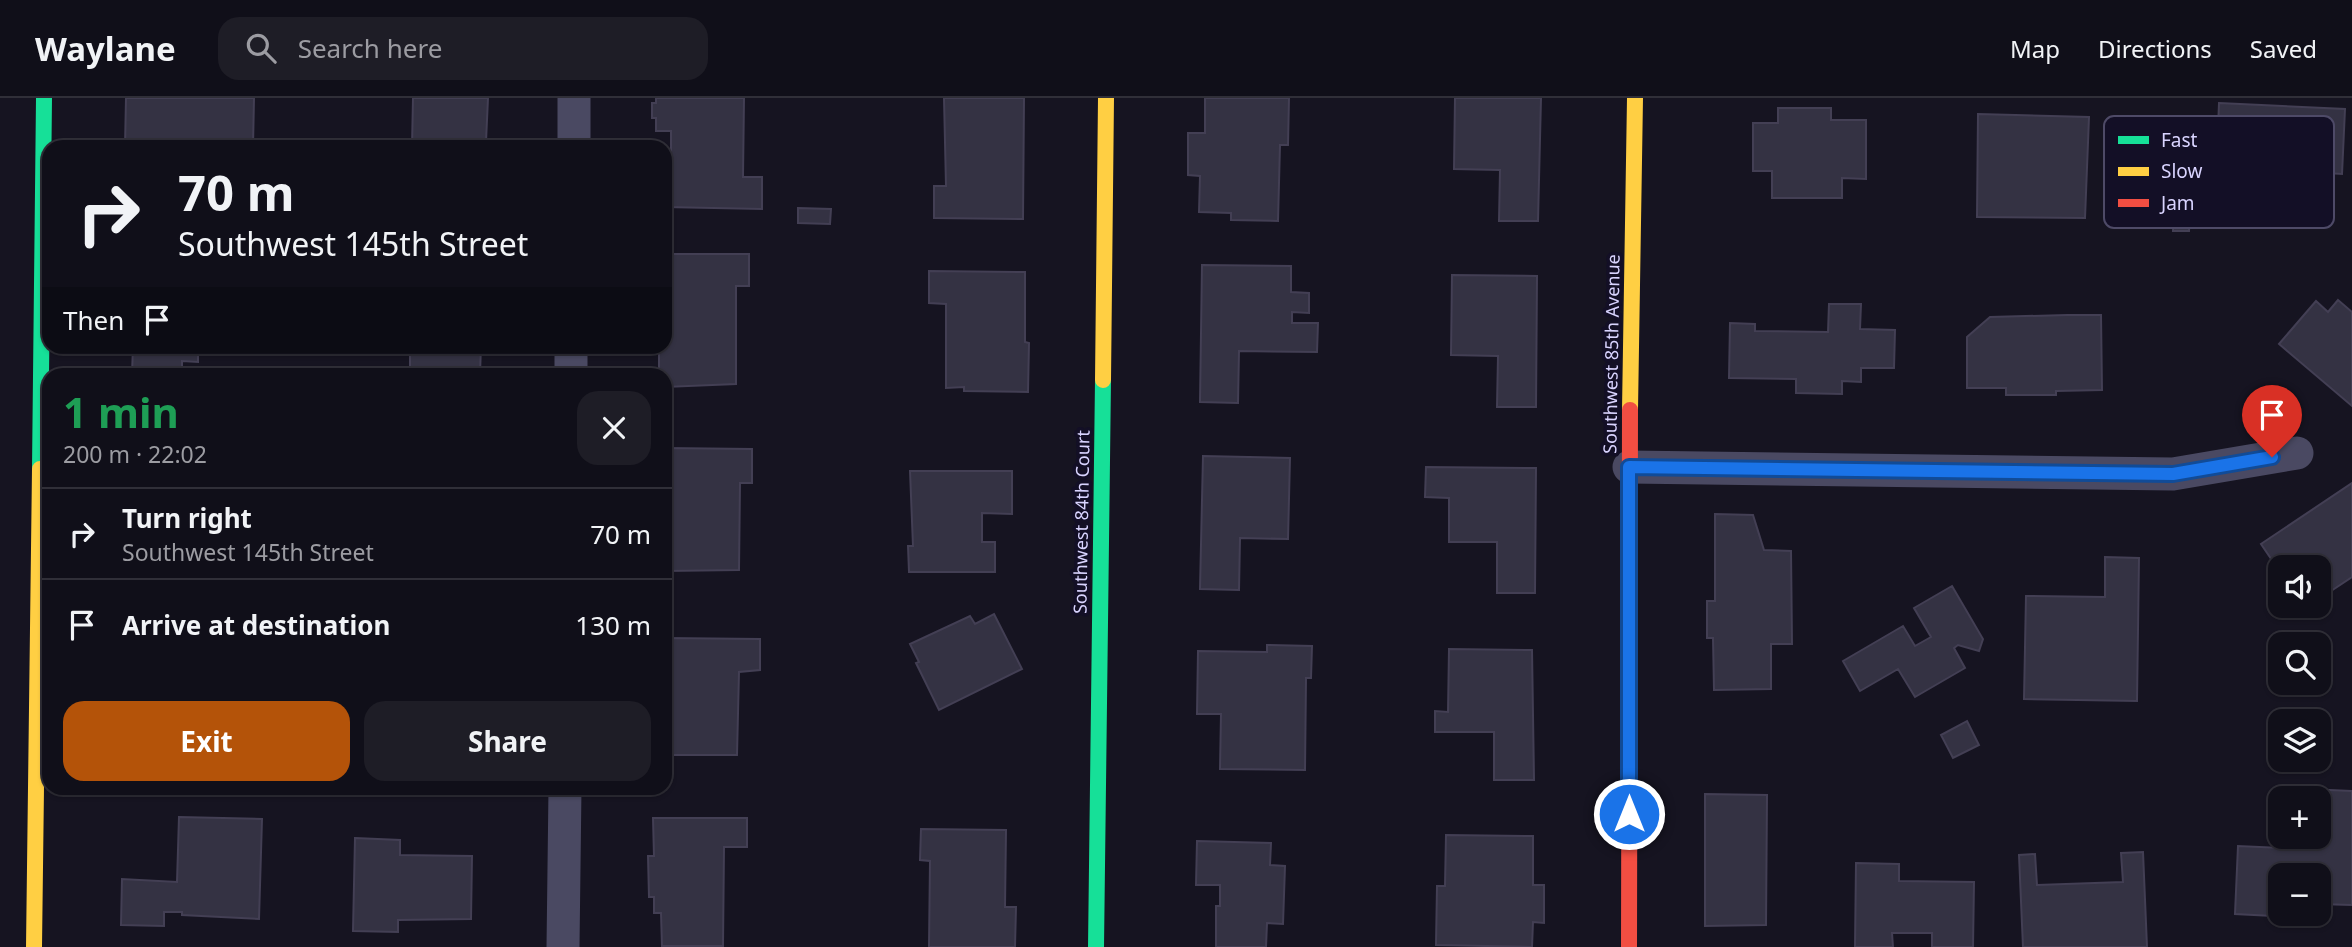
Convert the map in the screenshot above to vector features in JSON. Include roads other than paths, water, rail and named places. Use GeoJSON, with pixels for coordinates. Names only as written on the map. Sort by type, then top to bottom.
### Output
{"type":"FeatureCollection","features":[{"type":"Feature","properties":{"kind":"street"},"geometry":{"type":"LineString","coordinates":[[44,98],[44,140]]}},
{"type":"Feature","properties":{"kind":"street"},"geometry":{"type":"LineString","coordinates":[[574,98],[574,140]]}},
{"type":"Feature","properties":{"kind":"street","name":"Southwest 84th Court"},"geometry":{"type":"LineString","coordinates":[[1097,947],[1106,98]]}},
{"type":"Feature","properties":{"kind":"street","name":"Southwest 85th Avenue"},"geometry":{"type":"LineString","coordinates":[[1629,947],[1629,467],[1635,98]]}},
{"type":"Feature","properties":{"kind":"street"},"geometry":{"type":"LineString","coordinates":[[34,947],[42,268]]}},
{"type":"Feature","properties":{"kind":"street"},"geometry":{"type":"LineString","coordinates":[[1629,467],[2173,474],[2297,453]]}},
{"type":"Feature","properties":{"kind":"street"},"geometry":{"type":"LineString","coordinates":[[563,947],[565,795]]}}]}
